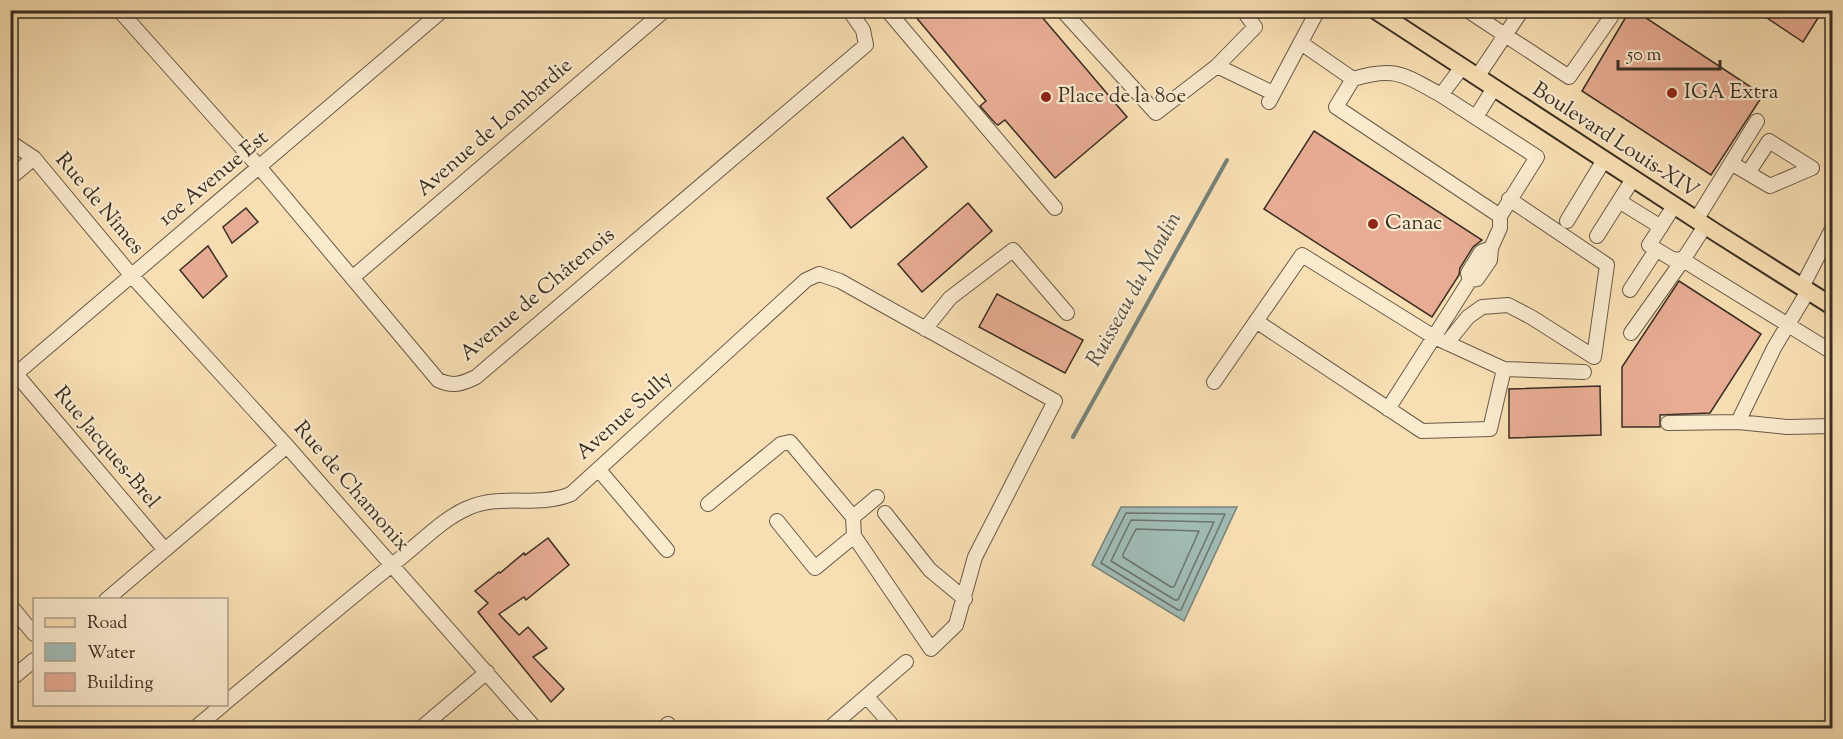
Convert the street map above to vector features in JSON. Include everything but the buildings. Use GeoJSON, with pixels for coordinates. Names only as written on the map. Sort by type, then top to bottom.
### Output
{"type":"FeatureCollection","features":[{"type":"Feature","properties":{"kind":"main road","name":"Boulevard Louis-XIV"},"geometry":{"type":"LineString","coordinates":[[1375,10],[1700,223],[1833,306]]}},
{"type":"Feature","properties":{"kind":"street","name":"Avenue de Châtenois"},"geometry":{"type":"LineString","coordinates":[[119,10],[260,168],[438,380],[447,384],[465,382],[476,377],[866,45],[863,30],[849,10]]}},
{"type":"Feature","properties":{"kind":"street","name":"10e Avenue Est"},"geometry":{"type":"LineString","coordinates":[[13,376],[444,10]]}},
{"type":"Feature","properties":{"kind":"street","name":"Avenue de Lombardie"},"geometry":{"type":"LineString","coordinates":[[352,278],[665,10]]}},
{"type":"Feature","properties":{"kind":"street"},"geometry":{"type":"LineString","coordinates":[[887,10],[1055,208]]}},
{"type":"Feature","properties":{"kind":"street"},"geometry":{"type":"LineString","coordinates":[[1062,10],[1156,113],[1217,66],[1255,27],[1243,10]]}},
{"type":"Feature","properties":{"kind":"street"},"geometry":{"type":"LineString","coordinates":[[1217,66],[1271,98],[1318,10]]}},
{"type":"Feature","properties":{"kind":"street"},"geometry":{"type":"LineString","coordinates":[[1467,10],[1569,76],[1611,17],[1601,10]]}},
{"type":"Feature","properties":{"kind":"street"},"geometry":{"type":"LineString","coordinates":[[1477,77],[1522,10]]}},
{"type":"Feature","properties":{"kind":"street"},"geometry":{"type":"LineString","coordinates":[[1301,43],[1353,80]]}},
{"type":"Feature","properties":{"kind":"street"},"geometry":{"type":"LineString","coordinates":[[1442,95],[1462,67]]}},
{"type":"Feature","properties":{"kind":"street"},"geometry":{"type":"LineString","coordinates":[[1388,409],[1441,340],[1470,280],[1477,279],[1490,260],[1491,248],[1500,228],[1500,216],[1537,157],[1442,95],[1402,74],[1385,72],[1353,80],[1336,107],[1500,216]]}},
{"type":"Feature","properties":{"kind":"street"},"geometry":{"type":"LineString","coordinates":[[1476,117],[1494,88]]}},
{"type":"Feature","properties":{"kind":"street"},"geometry":{"type":"LineString","coordinates":[[1631,333],[1683,260],[1731,163],[1757,121]]}},
{"type":"Feature","properties":{"kind":"street","name":"Rue de Nîmes"},"geometry":{"type":"LineString","coordinates":[[10,142],[34,158],[132,276]]}},
{"type":"Feature","properties":{"kind":"street","name":"Rue de Nîmes"},"geometry":{"type":"LineString","coordinates":[[10,178],[34,158]]}},
{"type":"Feature","properties":{"kind":"street"},"geometry":{"type":"LineString","coordinates":[[1567,221],[1604,160]]}},
{"type":"Feature","properties":{"kind":"street"},"geometry":{"type":"LineString","coordinates":[[1731,163],[1748,173]]}},
{"type":"Feature","properties":{"kind":"street"},"geometry":{"type":"LineString","coordinates":[[1597,236],[1633,178]]}},
{"type":"Feature","properties":{"kind":"street"},"geometry":{"type":"LineString","coordinates":[[1441,340],[1482,307],[1508,305],[1594,357],[1607,265],[1509,199]]}},
{"type":"Feature","properties":{"kind":"street"},"geometry":{"type":"LineString","coordinates":[[1619,201],[1661,226]]}},
{"type":"Feature","properties":{"kind":"street"},"geometry":{"type":"LineString","coordinates":[[1674,206],[1649,245],[1672,259],[1683,260],[1833,352]]}},
{"type":"Feature","properties":{"kind":"street"},"geometry":{"type":"LineString","coordinates":[[1738,422],[1774,348],[1788,326],[1833,229]]}},
{"type":"Feature","properties":{"kind":"street"},"geometry":{"type":"LineString","coordinates":[[925,328],[950,298],[1013,250],[1067,313]]}},
{"type":"Feature","properties":{"kind":"street"},"geometry":{"type":"LineString","coordinates":[[1630,290],[1656,250]]}},
{"type":"Feature","properties":{"kind":"street"},"geometry":{"type":"LineString","coordinates":[[1214,381],[1302,255],[1441,340],[1504,369],[1584,372]]}},
{"type":"Feature","properties":{"kind":"street","name":"Avenue Sully"},"geometry":{"type":"LineString","coordinates":[[228,701],[391,565],[456,514],[468,507],[496,501],[544,502],[571,494],[806,280],[819,274],[840,281],[1055,401],[975,558],[964,599]]}},
{"type":"Feature","properties":{"kind":"street","name":"Rue de Chamonix"},"geometry":{"type":"LineString","coordinates":[[132,276],[287,446],[535,729]]}},
{"type":"Feature","properties":{"kind":"street"},"geometry":{"type":"LineString","coordinates":[[1256,321],[1422,431],[1490,429],[1504,369]]}},
{"type":"Feature","properties":{"kind":"street","name":"Rue Jacques-Brel"},"geometry":{"type":"LineString","coordinates":[[13,376],[165,549]]}},
{"type":"Feature","properties":{"kind":"street"},"geometry":{"type":"LineString","coordinates":[[1668,423],[1738,422],[1786,427],[1833,426]]}},
{"type":"Feature","properties":{"kind":"street"},"geometry":{"type":"LineString","coordinates":[[708,504],[782,444],[790,442],[853,518],[854,536],[931,649],[956,625],[964,599],[930,570],[885,513]]}},
{"type":"Feature","properties":{"kind":"street"},"geometry":{"type":"LineString","coordinates":[[108,598],[287,446]]}},
{"type":"Feature","properties":{"kind":"street"},"geometry":{"type":"LineString","coordinates":[[598,470],[666,550]]}},
{"type":"Feature","properties":{"kind":"street"},"geometry":{"type":"LineString","coordinates":[[853,518],[876,497]]}},
{"type":"Feature","properties":{"kind":"street"},"geometry":{"type":"LineString","coordinates":[[777,521],[815,568],[854,536]]}},
{"type":"Feature","properties":{"kind":"street"},"geometry":{"type":"LineString","coordinates":[[10,605],[33,633]]}},
{"type":"Feature","properties":{"kind":"street"},"geometry":{"type":"LineString","coordinates":[[10,680],[33,661]]}},
{"type":"Feature","properties":{"kind":"street"},"geometry":{"type":"LineString","coordinates":[[836,729],[833,725],[906,662]]}},
{"type":"Feature","properties":{"kind":"street"},"geometry":{"type":"LineString","coordinates":[[421,729],[487,672]]}},
{"type":"Feature","properties":{"kind":"street"},"geometry":{"type":"LineString","coordinates":[[867,697],[890,723],[885,729]]}},
{"type":"Feature","properties":{"kind":"street","name":"Avenue Sully"},"geometry":{"type":"LineString","coordinates":[[195,729],[223,706]]}},
{"type":"Feature","properties":{"kind":"water"},"geometry":{"type":"Polygon","coordinates":[[[1121,507],[1237,507],[1184,621],[1092,565],[1121,507]]]}},
{"type":"Feature","properties":{"kind":"waterway","name":"Ruisseau du Moulin"},"geometry":{"type":"LineString","coordinates":[[1073,437],[1227,160]]}},
{"type":"Feature","properties":{"kind":"place","name":"IGA Extra"},"geometry":{"type":"Point","coordinates":[1672,93]}},
{"type":"Feature","properties":{"kind":"place","name":"Place de la 80e"},"geometry":{"type":"Point","coordinates":[1046,97]}},
{"type":"Feature","properties":{"kind":"place","name":"Canac"},"geometry":{"type":"Point","coordinates":[1373,224]}}]}
